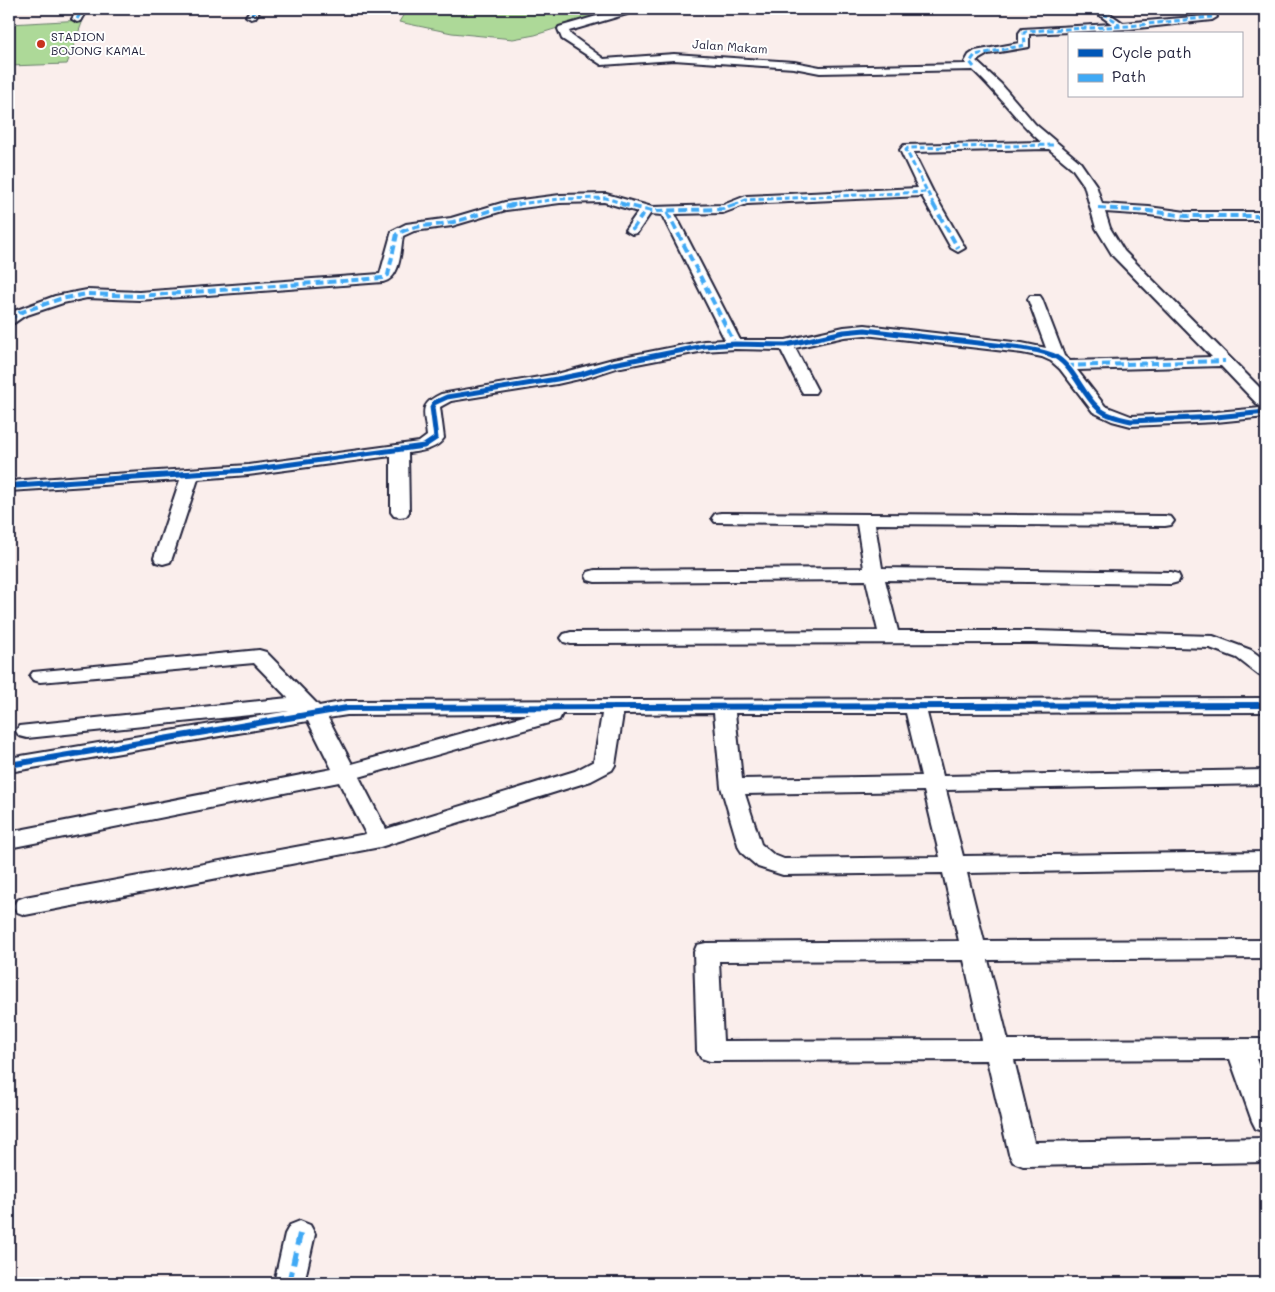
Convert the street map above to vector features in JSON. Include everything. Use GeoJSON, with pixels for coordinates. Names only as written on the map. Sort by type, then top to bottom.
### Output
{"type":"FeatureCollection","features":[{"type":"Feature","properties":{"kind":"street"},"geometry":{"type":"LineString","coordinates":[[78,19],[83,9]]}},
{"type":"Feature","properties":{"kind":"street","name":"Jalan Makam"},"geometry":{"type":"LineString","coordinates":[[627,9],[623,12],[563,29],[566,37],[602,62],[674,57],[794,65],[820,70],[974,67]]}},
{"type":"Feature","properties":{"kind":"street"},"geometry":{"type":"LineString","coordinates":[[1096,9],[1117,22],[1119,25],[1117,26]]}},
{"type":"Feature","properties":{"kind":"street"},"geometry":{"type":"LineString","coordinates":[[1212,17],[1148,25],[1026,30],[1024,33],[1025,44],[975,55],[970,62],[996,86],[1031,127],[1076,165],[1090,185],[1104,228],[1118,253],[1225,361],[1263,396]]}},
{"type":"Feature","properties":{"kind":"street"},"geometry":{"type":"LineString","coordinates":[[958,248],[926,192],[906,150],[908,148],[1053,145]]}},
{"type":"Feature","properties":{"kind":"street"},"geometry":{"type":"LineString","coordinates":[[9,320],[19,313],[60,299],[87,294],[139,296],[383,278],[388,275],[397,234],[400,231],[411,227],[452,222],[505,206],[551,200],[600,197],[646,210],[667,212],[731,208],[740,201],[746,200],[926,192]]}},
{"type":"Feature","properties":{"kind":"street"},"geometry":{"type":"LineString","coordinates":[[1098,208],[1154,211],[1186,216],[1266,216]]}},
{"type":"Feature","properties":{"kind":"street"},"geometry":{"type":"LineString","coordinates":[[632,230],[646,210]]}},
{"type":"Feature","properties":{"kind":"street"},"geometry":{"type":"LineString","coordinates":[[667,212],[735,344]]}},
{"type":"Feature","properties":{"kind":"street"},"geometry":{"type":"LineString","coordinates":[[1035,299],[1062,362],[1099,409],[1118,418],[1143,422],[1266,412]]}},
{"type":"Feature","properties":{"kind":"street"},"geometry":{"type":"LineString","coordinates":[[9,486],[248,470],[424,446],[436,438],[432,407],[434,403],[447,397],[557,379],[582,374],[613,364],[704,346],[735,344],[786,345],[844,332],[865,330],[1036,350],[1062,362],[1225,361]]}},
{"type":"Feature","properties":{"kind":"street"},"geometry":{"type":"LineString","coordinates":[[786,345],[809,390]]}},
{"type":"Feature","properties":{"kind":"street"},"geometry":{"type":"LineString","coordinates":[[399,450],[400,512]]}},
{"type":"Feature","properties":{"kind":"street"},"geometry":{"type":"LineString","coordinates":[[163,558],[190,475]]}},
{"type":"Feature","properties":{"kind":"street"},"geometry":{"type":"LineString","coordinates":[[721,518],[1165,521]]}},
{"type":"Feature","properties":{"kind":"street"},"geometry":{"type":"LineString","coordinates":[[865,520],[874,574],[889,637]]}},
{"type":"Feature","properties":{"kind":"street"},"geometry":{"type":"LineString","coordinates":[[595,576],[874,574],[1171,578]]}},
{"type":"Feature","properties":{"kind":"street"},"geometry":{"type":"LineString","coordinates":[[572,638],[1033,637],[1212,642],[1244,654],[1266,671]]}},
{"type":"Feature","properties":{"kind":"street"},"geometry":{"type":"LineString","coordinates":[[40,676],[259,656],[309,708],[347,774],[380,839]]}},
{"type":"Feature","properties":{"kind":"street"},"geometry":{"type":"LineString","coordinates":[[27,731],[309,708],[1266,705]]}},
{"type":"Feature","properties":{"kind":"street"},"geometry":{"type":"LineString","coordinates":[[915,706],[1022,1154],[1266,1150]]}},
{"type":"Feature","properties":{"kind":"street"},"geometry":{"type":"LineString","coordinates":[[724,707],[732,787],[751,848],[766,861],[784,866],[1266,860]]}},
{"type":"Feature","properties":{"kind":"street"},"geometry":{"type":"LineString","coordinates":[[9,766],[309,708]]}},
{"type":"Feature","properties":{"kind":"street"},"geometry":{"type":"LineString","coordinates":[[9,840],[347,774],[577,708]]}},
{"type":"Feature","properties":{"kind":"street"},"geometry":{"type":"LineString","coordinates":[[25,906],[380,839],[583,776],[604,764],[613,708]]}},
{"type":"Feature","properties":{"kind":"street"},"geometry":{"type":"LineString","coordinates":[[732,787],[1266,777]]}},
{"type":"Feature","properties":{"kind":"street"},"geometry":{"type":"LineString","coordinates":[[1266,949],[706,952],[710,1051],[1266,1049]]}},
{"type":"Feature","properties":{"kind":"street"},"geometry":{"type":"LineString","coordinates":[[1238,1048],[1266,1121]]}},
{"type":"Feature","properties":{"kind":"street"},"geometry":{"type":"LineString","coordinates":[[289,1283],[300,1234]]}},
{"type":"Feature","properties":{"kind":"green space"},"geometry":{"type":"Polygon","coordinates":[[[407,9],[619,9],[535,35],[513,39],[452,33],[399,22],[407,9]]]}},
{"type":"Feature","properties":{"kind":"green space","name":"STADION BOJONG KAMAL"},"geometry":{"type":"Polygon","coordinates":[[[83,20],[67,64],[9,66],[9,24],[83,20]]]}},
{"type":"Feature","properties":{"kind":"marked path"},"geometry":{"type":"LineString","coordinates":[[77,19],[83,9]]}},
{"type":"Feature","properties":{"kind":"marked path"},"geometry":{"type":"LineString","coordinates":[[251,16],[256,9]]}},
{"type":"Feature","properties":{"kind":"marked path"},"geometry":{"type":"LineString","coordinates":[[1096,9],[1117,22],[1119,25],[1117,26]]}},
{"type":"Feature","properties":{"kind":"marked path"},"geometry":{"type":"LineString","coordinates":[[974,67],[970,62],[975,55],[1025,45],[1024,33],[1026,31],[1129,26],[1212,17]]}},
{"type":"Feature","properties":{"kind":"marked path"},"geometry":{"type":"LineString","coordinates":[[958,248],[926,192],[906,150],[908,148],[1053,145]]}},
{"type":"Feature","properties":{"kind":"marked path"},"geometry":{"type":"LineString","coordinates":[[9,320],[19,313],[60,299],[87,294],[139,296],[383,278],[388,275],[397,234],[411,227],[452,222],[505,206],[560,199],[606,198],[621,204],[652,211],[723,209],[746,200],[926,192]]}},
{"type":"Feature","properties":{"kind":"marked path"},"geometry":{"type":"LineString","coordinates":[[1098,208],[1149,211],[1186,216],[1266,216]]}},
{"type":"Feature","properties":{"kind":"marked path"},"geometry":{"type":"LineString","coordinates":[[632,230],[646,210]]}},
{"type":"Feature","properties":{"kind":"marked path"},"geometry":{"type":"LineString","coordinates":[[667,212],[735,344]]}},
{"type":"Feature","properties":{"kind":"marked path"},"geometry":{"type":"LineString","coordinates":[[1066,366],[1225,361]]}},
{"type":"Feature","properties":{"kind":"marked path"},"geometry":{"type":"LineString","coordinates":[[289,1283],[300,1234]]}},
{"type":"Feature","properties":{"kind":"cycle path"},"geometry":{"type":"LineString","coordinates":[[9,486],[248,470],[424,446],[436,438],[432,407],[434,403],[447,397],[557,379],[582,374],[613,364],[704,346],[735,344],[786,345],[844,332],[865,330],[1022,348],[1047,353],[1057,358],[1066,366],[1099,409],[1118,418],[1131,421],[1216,417],[1266,412]]}},
{"type":"Feature","properties":{"kind":"cycle path"},"geometry":{"type":"LineString","coordinates":[[9,765],[347,708],[1266,705]]}},
{"type":"Feature","properties":{"kind":"place","name":"STADION BOJONG KAMAL"},"geometry":{"type":"Point","coordinates":[41,44]}}]}
